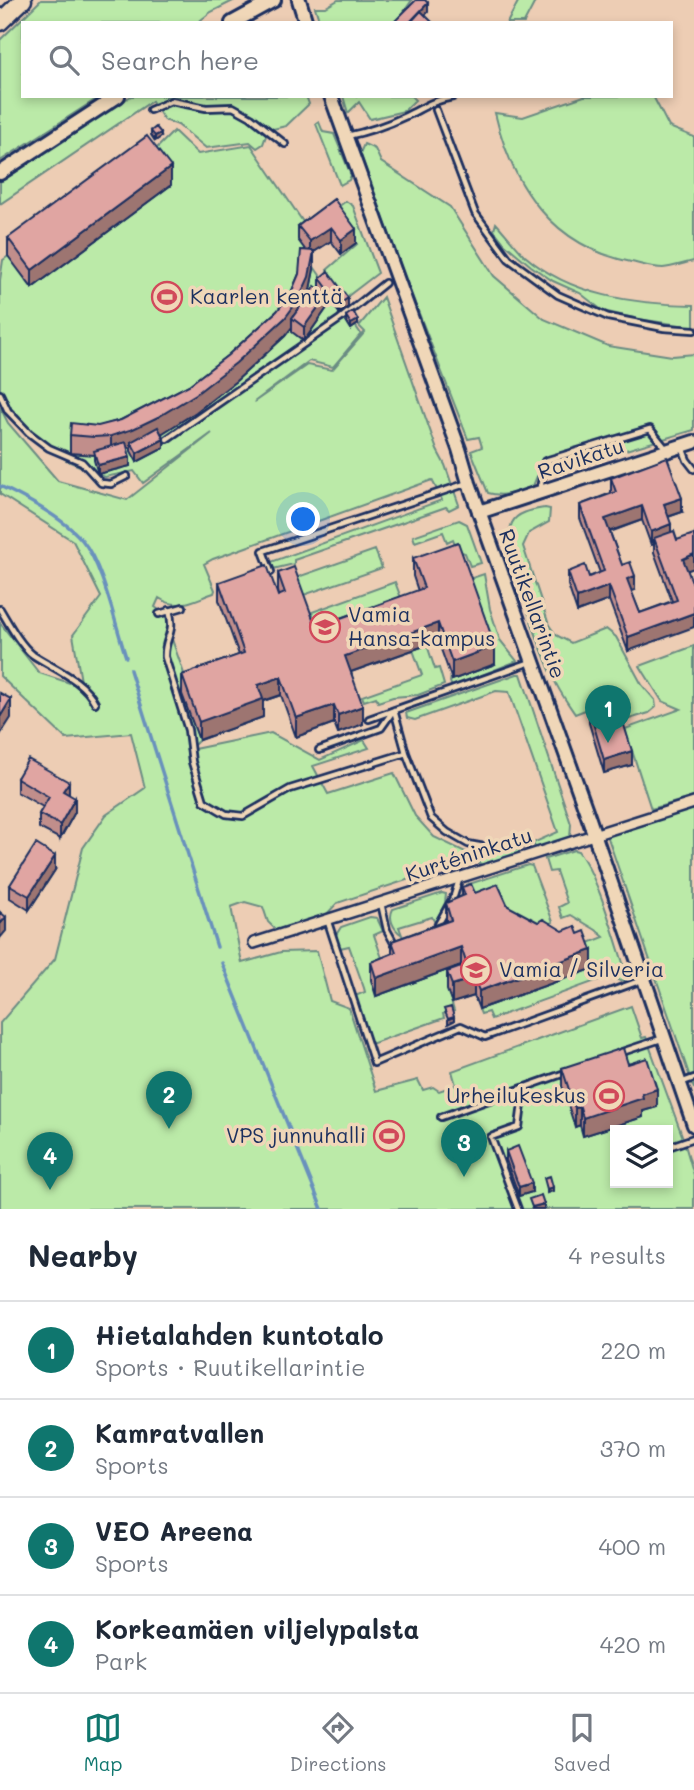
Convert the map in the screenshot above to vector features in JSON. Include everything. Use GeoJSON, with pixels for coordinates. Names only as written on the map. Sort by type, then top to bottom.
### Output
{"type":"FeatureCollection","features":[{"type":"Feature","properties":{"kind":"highway"},"geometry":{"type":"LineString","coordinates":[[0,22],[23,0]]}},
{"type":"Feature","properties":{"kind":"main road"},"geometry":{"type":"LineString","coordinates":[[236,21],[274,0]]}},
{"type":"Feature","properties":{"kind":"main road"},"geometry":{"type":"LineString","coordinates":[[299,0],[305,21]]}},
{"type":"Feature","properties":{"kind":"main road"},"geometry":{"type":"LineString","coordinates":[[0,173],[115,98]]}},
{"type":"Feature","properties":{"kind":"main road","name":"Ruutikellarintie"},"geometry":{"type":"LineString","coordinates":[[332,98],[459,449],[694,1125]]}},
{"type":"Feature","properties":{"kind":"main road","name":"Ravikatu"},"geometry":{"type":"LineString","coordinates":[[479,512],[688,444]]}},
{"type":"Feature","properties":{"kind":"street","name":"Kurténinkatu"},"geometry":{"type":"LineString","coordinates":[[254,943],[694,803]]}},
{"type":"Feature","properties":{"kind":"lane"},"geometry":{"type":"LineString","coordinates":[[346,136],[366,132],[408,116],[444,98]]}},
{"type":"Feature","properties":{"kind":"lane"},"geometry":{"type":"LineString","coordinates":[[150,110],[172,101],[206,108],[233,107],[251,117],[285,144]]}},
{"type":"Feature","properties":{"kind":"lane"},"geometry":{"type":"LineString","coordinates":[[436,110],[475,213],[509,259],[558,295],[608,317],[664,328],[694,330]]}},
{"type":"Feature","properties":{"kind":"lane"},"geometry":{"type":"LineString","coordinates":[[167,439],[340,319],[385,283]]}},
{"type":"Feature","properties":{"kind":"lane"},"geometry":{"type":"LineString","coordinates":[[0,394],[8,411],[29,433],[49,448],[82,462],[101,483],[111,484],[127,476]]}},
{"type":"Feature","properties":{"kind":"lane"},"geometry":{"type":"LineString","coordinates":[[540,492],[545,461],[650,429],[668,451]]}},
{"type":"Feature","properties":{"kind":"lane"},"geometry":{"type":"LineString","coordinates":[[688,444],[687,460],[694,469]]}},
{"type":"Feature","properties":{"kind":"lane"},"geometry":{"type":"LineString","coordinates":[[271,572],[263,551],[469,483]]}},
{"type":"Feature","properties":{"kind":"lane"},"geometry":{"type":"LineString","coordinates":[[159,614],[183,607]]}},
{"type":"Feature","properties":{"kind":"lane"},"geometry":{"type":"LineString","coordinates":[[0,609],[31,653],[90,693],[95,703]]}},
{"type":"Feature","properties":{"kind":"lane"},"geometry":{"type":"LineString","coordinates":[[169,610],[173,623],[172,633],[164,647],[165,657],[188,730],[192,762],[204,801],[216,810],[243,816],[290,789],[406,753]]}},
{"type":"Feature","properties":{"kind":"lane"},"geometry":{"type":"LineString","coordinates":[[369,719],[532,662]]}},
{"type":"Feature","properties":{"kind":"lane"},"geometry":{"type":"LineString","coordinates":[[394,710],[406,753],[431,818],[447,832],[468,844],[490,848],[507,843],[527,844]]}},
{"type":"Feature","properties":{"kind":"lane"},"geometry":{"type":"LineString","coordinates":[[319,750],[381,728],[394,710]]}},
{"type":"Feature","properties":{"kind":"lane"},"geometry":{"type":"LineString","coordinates":[[426,932],[436,928],[454,895],[460,877]]}},
{"type":"Feature","properties":{"kind":"lane"},"geometry":{"type":"LineString","coordinates":[[381,902],[393,943],[404,939]]}},
{"type":"Feature","properties":{"kind":"lane"},"geometry":{"type":"LineString","coordinates":[[327,919],[374,1063],[461,1026],[485,1037],[643,979]]}},
{"type":"Feature","properties":{"kind":"lane"},"geometry":{"type":"LineString","coordinates":[[614,1055],[664,1038]]}},
{"type":"Feature","properties":{"kind":"lane"},"geometry":{"type":"LineString","coordinates":[[441,1117],[576,1070]]}},
{"type":"Feature","properties":{"kind":"lane"},"geometry":{"type":"LineString","coordinates":[[678,1083],[694,1078]]}},
{"type":"Feature","properties":{"kind":"lane"},"geometry":{"type":"LineString","coordinates":[[518,1209],[491,1137],[519,1127],[524,1089]]}},
{"type":"Feature","properties":{"kind":"lane"},"geometry":{"type":"LineString","coordinates":[[673,1145],[694,1138]]}},
{"type":"Feature","properties":{"kind":"green space"},"geometry":{"type":"Polygon","coordinates":[[[41,0],[235,0],[200,21],[21,21],[21,98],[98,98],[0,161],[0,40],[41,0]]]}},
{"type":"Feature","properties":{"kind":"green space"},"geometry":{"type":"Polygon","coordinates":[[[338,0],[412,0],[397,21],[319,21],[315,7],[326,7],[338,0]]]}},
{"type":"Feature","properties":{"kind":"green space"},"geometry":{"type":"Polygon","coordinates":[[[519,0],[536,0],[525,21],[508,21],[519,0]]]}},
{"type":"Feature","properties":{"kind":"green space"},"geometry":{"type":"Polygon","coordinates":[[[128,98],[307,98],[309,104],[286,126],[268,130],[263,144],[257,148],[250,142],[206,148],[178,125],[164,120],[152,101],[0,204],[0,182],[128,98]]]}},
{"type":"Feature","properties":{"kind":"green space"},"geometry":{"type":"Polygon","coordinates":[[[344,98],[415,100],[404,111],[370,119],[359,102],[348,113],[344,98]]]}},
{"type":"Feature","properties":{"kind":"green space"},"geometry":{"type":"Polygon","coordinates":[[[578,98],[654,98],[669,127],[694,137],[694,261],[663,268],[631,262],[603,254],[558,227],[540,209],[512,165],[495,113],[523,117],[578,98]]]}},
{"type":"Feature","properties":{"kind":"green space"},"geometry":{"type":"Polygon","coordinates":[[[319,122],[323,132],[334,134],[351,175],[349,180],[340,185],[316,124],[319,122]]]}},
{"type":"Feature","properties":{"kind":"green space"},"geometry":{"type":"Polygon","coordinates":[[[174,131],[198,154],[251,145],[316,241],[303,251],[361,334],[333,367],[309,361],[254,402],[307,365],[332,370],[365,332],[359,326],[383,297],[459,505],[449,510],[446,507],[294,560],[294,564],[273,569],[271,562],[442,500],[432,480],[213,559],[204,564],[214,593],[180,604],[159,598],[155,607],[163,613],[172,612],[174,615],[167,625],[190,691],[183,694],[199,740],[189,750],[271,733],[320,760],[364,740],[369,748],[313,766],[328,794],[394,773],[415,816],[434,837],[476,857],[337,903],[325,916],[276,930],[268,922],[263,907],[245,902],[231,907],[242,963],[281,952],[317,951],[330,1001],[349,1008],[376,1091],[418,1080],[423,1090],[433,1087],[439,1091],[456,1085],[452,1071],[631,1006],[642,1038],[646,1037],[683,1138],[694,1175],[694,1209],[0,1209],[0,1023],[55,959],[83,848],[106,815],[145,788],[131,733],[66,739],[0,676],[0,623],[39,673],[82,687],[73,635],[101,597],[73,541],[0,494],[0,407],[8,423],[58,481],[127,500],[212,433],[143,483],[134,471],[105,477],[68,461],[31,437],[4,405],[0,394],[0,280],[3,260],[157,148],[174,131]]]}},
{"type":"Feature","properties":{"kind":"green space"},"geometry":{"type":"Polygon","coordinates":[[[364,144],[375,149],[381,162],[450,207],[494,276],[544,319],[608,346],[672,356],[694,354],[694,430],[537,476],[533,486],[517,492],[499,495],[488,493],[471,451],[482,447],[479,437],[468,439],[360,153],[364,144]]]}},
{"type":"Feature","properties":{"kind":"green space"},"geometry":{"type":"Polygon","coordinates":[[[346,201],[353,206],[378,273],[344,299],[327,270],[357,244],[334,210],[346,201]]]}},
{"type":"Feature","properties":{"kind":"green space"},"geometry":{"type":"Polygon","coordinates":[[[496,223],[525,256],[543,270],[583,289],[605,295],[649,303],[694,305],[694,327],[603,311],[580,293],[553,281],[531,266],[505,244],[494,230],[496,223]]]}},
{"type":"Feature","properties":{"kind":"green space"},"geometry":{"type":"Polygon","coordinates":[[[550,509],[549,522],[529,533],[523,546],[549,625],[556,635],[571,643],[606,629],[616,637],[642,685],[655,700],[656,707],[649,713],[629,719],[616,698],[575,714],[557,687],[524,599],[510,535],[514,519],[526,512],[550,509]]]}},
{"type":"Feature","properties":{"kind":"green space"},"geometry":{"type":"Polygon","coordinates":[[[459,520],[467,524],[481,563],[470,566],[465,553],[458,551],[453,539],[447,542],[443,532],[415,542],[413,536],[459,520]]]}},
{"type":"Feature","properties":{"kind":"green space"},"geometry":{"type":"Polygon","coordinates":[[[375,550],[382,568],[298,597],[292,579],[375,550]]]}},
{"type":"Feature","properties":{"kind":"green space"},"geometry":{"type":"Polygon","coordinates":[[[484,574],[490,609],[500,640],[517,661],[452,687],[450,682],[466,580],[484,574]]]}},
{"type":"Feature","properties":{"kind":"green space"},"geometry":{"type":"Polygon","coordinates":[[[395,582],[401,598],[317,628],[312,612],[395,582]]]}},
{"type":"Feature","properties":{"kind":"green space"},"geometry":{"type":"Polygon","coordinates":[[[427,645],[444,685],[418,695],[393,697],[378,702],[376,697],[364,701],[362,696],[422,675],[413,650],[427,645]]]}},
{"type":"Feature","properties":{"kind":"green space"},"geometry":{"type":"Polygon","coordinates":[[[694,646],[694,797],[651,809],[625,729],[681,709],[662,701],[640,666],[694,646]]]}},
{"type":"Feature","properties":{"kind":"green space"},"geometry":{"type":"Polygon","coordinates":[[[521,674],[571,824],[570,838],[537,849],[533,844],[535,842],[558,832],[509,692],[496,691],[415,720],[407,718],[406,713],[521,674]]]}},
{"type":"Feature","properties":{"kind":"green space"},"geometry":{"type":"Polygon","coordinates":[[[694,808],[694,1089],[607,835],[694,808]]]}},
{"type":"Feature","properties":{"kind":"green space"},"geometry":{"type":"Polygon","coordinates":[[[519,849],[519,854],[484,867],[476,860],[496,852],[519,849]]]}},
{"type":"Feature","properties":{"kind":"green space"},"geometry":{"type":"Polygon","coordinates":[[[578,851],[586,863],[600,893],[627,975],[626,980],[620,981],[609,976],[491,1019],[488,1012],[481,1014],[479,1009],[592,968],[576,948],[604,937],[571,915],[563,918],[559,907],[567,903],[556,871],[549,872],[545,859],[578,851]]]}},
{"type":"Feature","properties":{"kind":"green space"},"geometry":{"type":"Polygon","coordinates":[[[532,866],[553,922],[525,933],[464,890],[466,885],[532,866]]]}},
{"type":"Feature","properties":{"kind":"green space"},"geometry":{"type":"Polygon","coordinates":[[[446,894],[445,903],[435,923],[432,917],[399,927],[402,935],[396,930],[391,920],[393,909],[446,894]]]}},
{"type":"Feature","properties":{"kind":"green space"},"geometry":{"type":"Polygon","coordinates":[[[370,917],[377,918],[383,931],[374,935],[382,958],[376,996],[461,965],[467,983],[448,990],[454,1011],[443,1014],[444,1018],[371,1044],[355,996],[365,992],[364,988],[349,946],[340,948],[336,935],[341,927],[370,917]]]}},
{"type":"Feature","properties":{"kind":"building"},"geometry":{"type":"Polygon","coordinates":[[[416,0],[425,0],[428,3],[411,21],[395,21],[416,0]]]}},
{"type":"Feature","properties":{"kind":"building"},"geometry":{"type":"Polygon","coordinates":[[[421,11],[431,21],[412,21],[421,11]]]}},
{"type":"Feature","properties":{"kind":"building"},"geometry":{"type":"Polygon","coordinates":[[[156,127],[161,133],[155,136],[151,131],[156,127]]]}},
{"type":"Feature","properties":{"kind":"building"},"geometry":{"type":"Polygon","coordinates":[[[147,136],[171,167],[32,270],[8,238],[147,136]]]}},
{"type":"Feature","properties":{"kind":"building"},"geometry":{"type":"Polygon","coordinates":[[[334,199],[356,229],[341,240],[331,227],[310,241],[298,226],[334,199]]]}},
{"type":"Feature","properties":{"kind":"building"},"geometry":{"type":"Polygon","coordinates":[[[301,250],[314,251],[309,277],[299,299],[285,318],[236,363],[196,394],[133,429],[111,436],[70,435],[71,423],[98,426],[121,420],[189,385],[228,355],[277,311],[291,293],[299,274],[301,250]]]}},
{"type":"Feature","properties":{"kind":"building"},"geometry":{"type":"Polygon","coordinates":[[[328,271],[348,298],[339,304],[320,278],[328,271]]]}},
{"type":"Feature","properties":{"kind":"building"},"geometry":{"type":"Polygon","coordinates":[[[315,286],[327,295],[304,327],[292,318],[315,286]]]}},
{"type":"Feature","properties":{"kind":"building"},"geometry":{"type":"Polygon","coordinates":[[[353,311],[358,320],[351,324],[346,316],[353,311]]]}},
{"type":"Feature","properties":{"kind":"building"},"geometry":{"type":"Polygon","coordinates":[[[158,427],[164,439],[137,453],[131,442],[158,427]]]}},
{"type":"Feature","properties":{"kind":"building"},"geometry":{"type":"Polygon","coordinates":[[[126,442],[130,457],[98,465],[94,451],[126,442]]]}},
{"type":"Feature","properties":{"kind":"building"},"geometry":{"type":"Polygon","coordinates":[[[667,457],[682,498],[664,504],[671,524],[651,532],[642,506],[605,519],[622,565],[630,562],[635,576],[627,579],[640,613],[677,600],[654,538],[674,531],[677,540],[694,534],[694,554],[683,559],[694,587],[694,613],[628,637],[609,586],[577,598],[568,572],[585,565],[589,577],[604,571],[580,505],[616,492],[611,478],[667,457]]]}},
{"type":"Feature","properties":{"kind":"building"},"geometry":{"type":"Polygon","coordinates":[[[458,542],[495,646],[452,662],[438,623],[345,656],[363,706],[338,715],[334,705],[296,718],[281,677],[258,685],[263,699],[199,722],[182,675],[244,653],[219,582],[267,565],[278,596],[285,593],[278,573],[294,567],[316,627],[424,588],[413,558],[458,542]]]}},
{"type":"Feature","properties":{"kind":"building"},"geometry":{"type":"Polygon","coordinates":[[[0,693],[11,699],[0,717],[0,693]]]}},
{"type":"Feature","properties":{"kind":"building"},"geometry":{"type":"Polygon","coordinates":[[[615,696],[632,751],[604,760],[589,709],[597,707],[596,702],[615,696]]]}},
{"type":"Feature","properties":{"kind":"building"},"geometry":{"type":"Polygon","coordinates":[[[28,759],[69,782],[63,791],[75,798],[60,825],[39,814],[49,797],[17,778],[28,759]]]}},
{"type":"Feature","properties":{"kind":"building"},"geometry":{"type":"Polygon","coordinates":[[[36,844],[55,856],[29,896],[10,885],[36,844]]]}},
{"type":"Feature","properties":{"kind":"building"},"geometry":{"type":"Polygon","coordinates":[[[471,884],[475,893],[498,884],[508,906],[538,922],[543,919],[563,931],[575,926],[578,934],[585,931],[592,950],[479,991],[474,978],[452,985],[447,972],[467,965],[461,947],[376,978],[371,962],[396,952],[392,941],[451,920],[446,903],[465,895],[462,887],[471,884]]]}},
{"type":"Feature","properties":{"kind":"building"},"geometry":{"type":"Polygon","coordinates":[[[0,912],[6,917],[0,924],[0,912]]]}},
{"type":"Feature","properties":{"kind":"building"},"geometry":{"type":"Polygon","coordinates":[[[451,1007],[454,1017],[448,1019],[444,1009],[451,1007]]]}},
{"type":"Feature","properties":{"kind":"building"},"geometry":{"type":"Polygon","coordinates":[[[623,1048],[628,1064],[647,1058],[657,1089],[642,1094],[643,1098],[583,1118],[580,1107],[575,1108],[562,1068],[623,1048]]]}},
{"type":"Feature","properties":{"kind":"building"},"geometry":{"type":"Polygon","coordinates":[[[518,1146],[532,1183],[519,1187],[506,1151],[518,1146]]]}},
{"type":"Feature","properties":{"kind":"building"},"geometry":{"type":"Polygon","coordinates":[[[550,1176],[553,1187],[547,1189],[544,1178],[550,1176]]]}},
{"type":"Feature","properties":{"kind":"building"},"geometry":{"type":"Polygon","coordinates":[[[541,1195],[544,1204],[532,1207],[529,1199],[541,1195]]]}},
{"type":"Feature","properties":{"kind":"waterway"},"geometry":{"type":"LineString","coordinates":[[0,486],[55,516],[82,540],[102,579],[126,657]]}},
{"type":"Feature","properties":{"kind":"waterway"},"geometry":{"type":"LineString","coordinates":[[130,670],[217,947]]}},
{"type":"Feature","properties":{"kind":"waterway"},"geometry":{"type":"LineString","coordinates":[[222,963],[322,1209]]}},
{"type":"Feature","properties":{"kind":"place","name":"Kaarlen kenttä"},"geometry":{"type":"Point","coordinates":[167,297]}},
{"type":"Feature","properties":{"kind":"place","name":"Vamia Hansa-kampus"},"geometry":{"type":"Point","coordinates":[325,627]}},
{"type":"Feature","properties":{"kind":"place","name":"Hietalahden kuntotalo"},"geometry":{"type":"Point","coordinates":[608,743]}},
{"type":"Feature","properties":{"kind":"place","name":"Vamia / Silveria"},"geometry":{"type":"Point","coordinates":[476,970]}},
{"type":"Feature","properties":{"kind":"place","name":"Urheilukeskus"},"geometry":{"type":"Point","coordinates":[609,1096]}},
{"type":"Feature","properties":{"kind":"place","name":"Kamratvallen"},"geometry":{"type":"Point","coordinates":[169,1129]}},
{"type":"Feature","properties":{"kind":"place","name":"VPS junnuhalli"},"geometry":{"type":"Point","coordinates":[389,1136]}},
{"type":"Feature","properties":{"kind":"place","name":"VEO Areena"},"geometry":{"type":"Point","coordinates":[464,1177]}},
{"type":"Feature","properties":{"kind":"place","name":"Korkeamäen viljelypalsta"},"geometry":{"type":"Point","coordinates":[50,1190]}}]}
